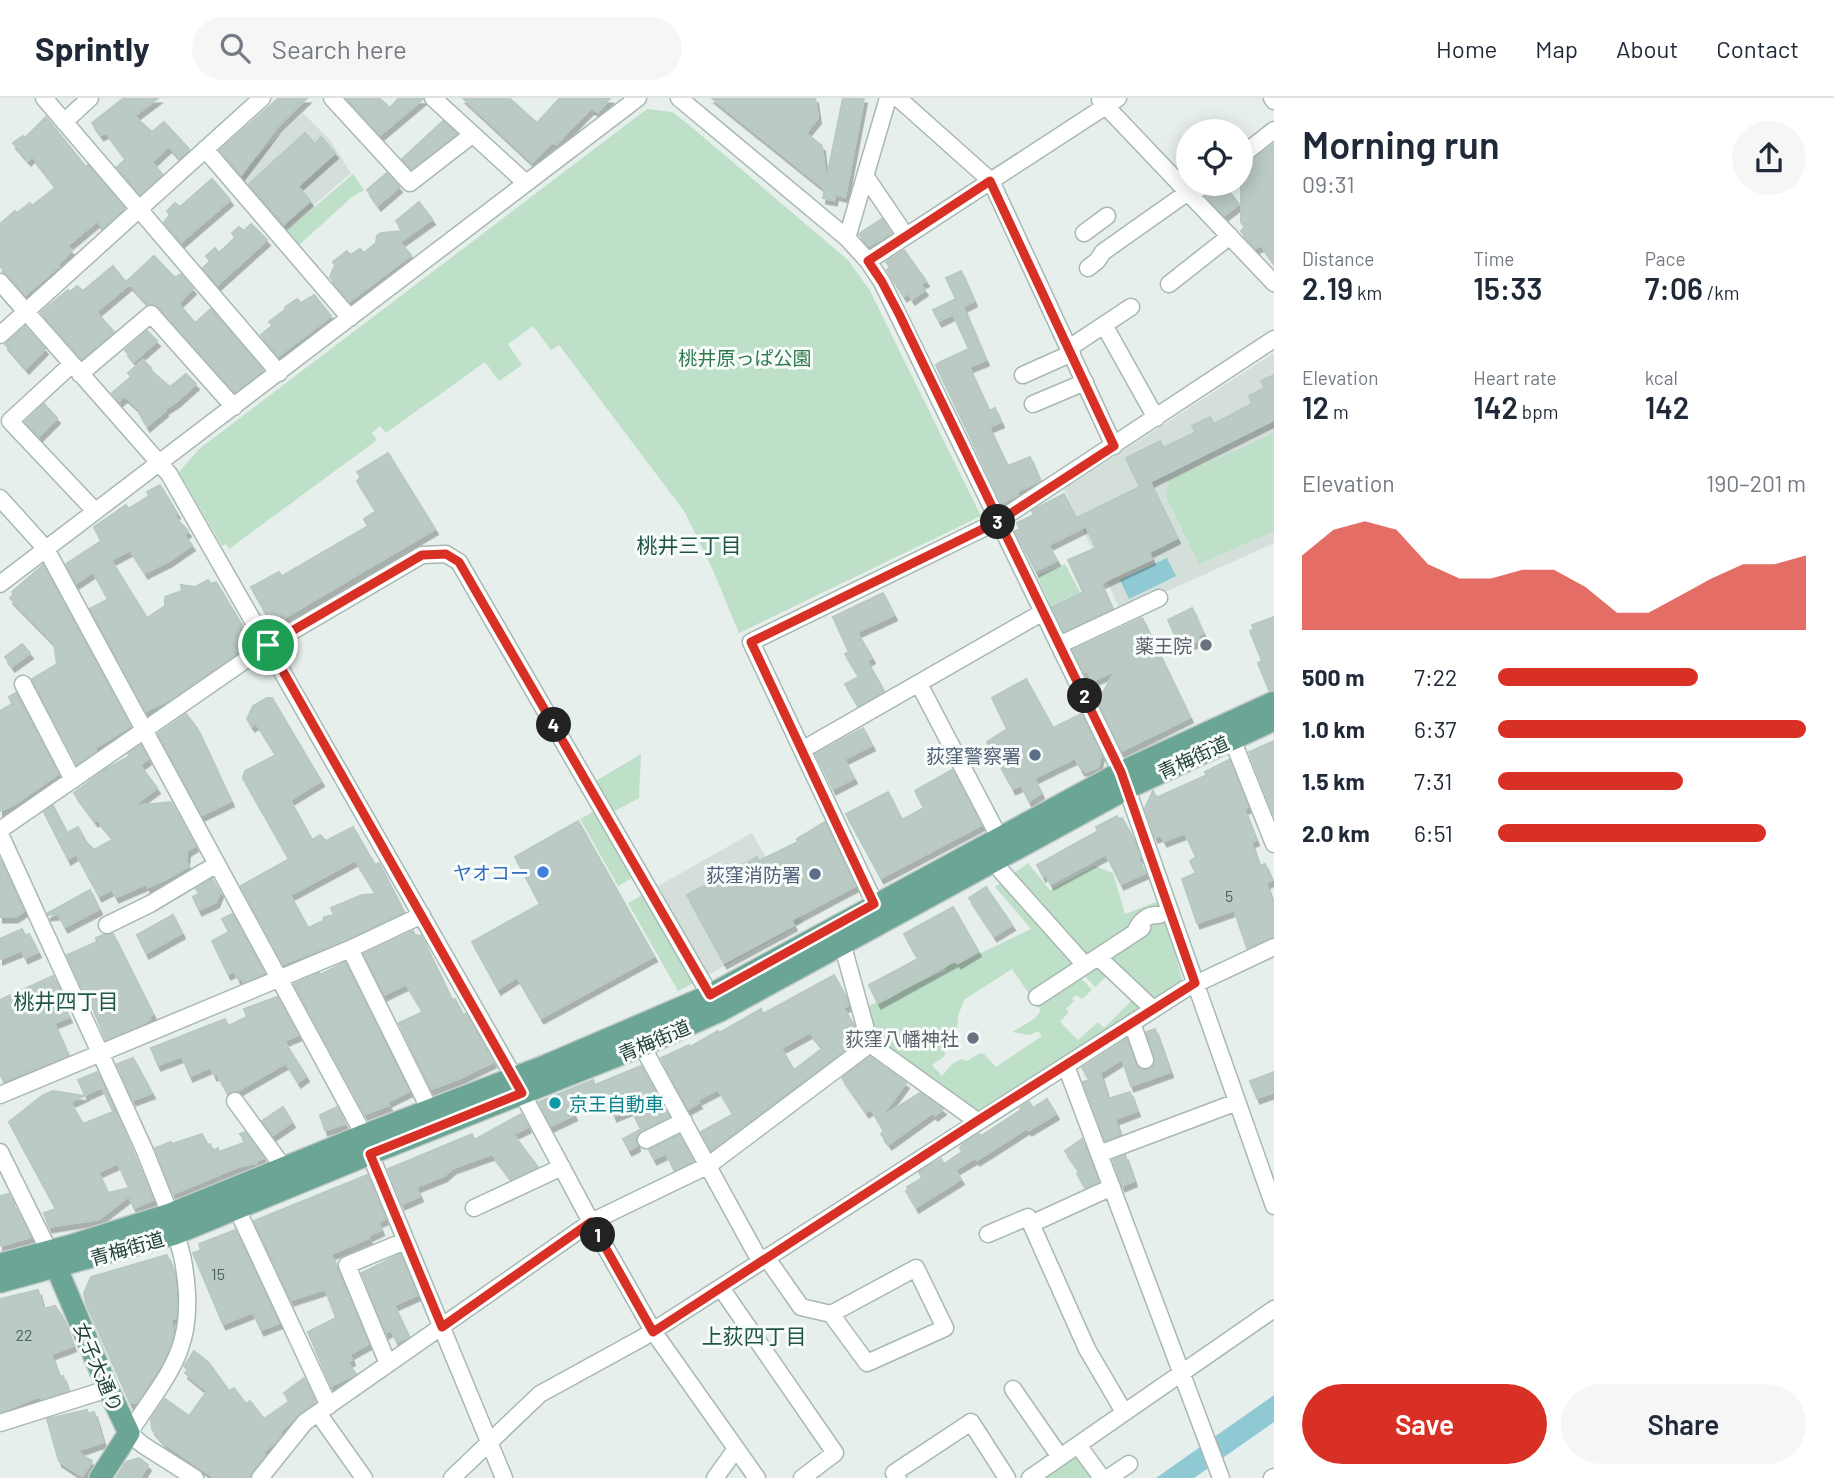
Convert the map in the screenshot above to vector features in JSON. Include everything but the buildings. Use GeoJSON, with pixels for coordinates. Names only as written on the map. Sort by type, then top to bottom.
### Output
{"type":"FeatureCollection","features":[{"type":"Feature","properties":{"kind":"main road","name":"青梅街道"},"geometry":{"type":"LineString","coordinates":[[0,1282],[53,1259],[172,1224],[237,1209],[367,1145],[430,1110],[642,1046],[720,1011],[1124,780],[1274,702]]}},
{"type":"Feature","properties":{"kind":"main road","name":"青梅街道"},"geometry":{"type":"LineString","coordinates":[[172,1224],[284,1168],[367,1145],[518,1085],[710,995],[999,836],[1124,780],[1274,720]]}},
{"type":"Feature","properties":{"kind":"main road","name":"青梅街道"},"geometry":{"type":"LineString","coordinates":[[0,1264],[53,1259]]}},
{"type":"Feature","properties":{"kind":"main road","name":"女子大通り"},"geometry":{"type":"LineString","coordinates":[[53,1259],[129,1433],[100,1478]]}},
{"type":"Feature","properties":{"kind":"street"},"geometry":{"type":"LineString","coordinates":[[44,98],[279,373]]}},
{"type":"Feature","properties":{"kind":"street"},"geometry":{"type":"LineString","coordinates":[[64,122],[90,98]]}},
{"type":"Feature","properties":{"kind":"street"},"geometry":{"type":"LineString","coordinates":[[0,335],[262,98]]}},
{"type":"Feature","properties":{"kind":"street"},"geometry":{"type":"LineString","coordinates":[[332,98],[410,183],[472,135]]}},
{"type":"Feature","properties":{"kind":"street"},"geometry":{"type":"LineString","coordinates":[[433,98],[526,183]]}},
{"type":"Feature","properties":{"kind":"street"},"geometry":{"type":"LineString","coordinates":[[0,584],[638,98]]}},
{"type":"Feature","properties":{"kind":"street"},"geometry":{"type":"LineString","coordinates":[[679,98],[847,238],[868,261],[882,282],[1124,780],[1152,921],[1195,983],[1274,1206]]}},
{"type":"Feature","properties":{"kind":"street"},"geometry":{"type":"LineString","coordinates":[[847,238],[888,98]]}},
{"type":"Feature","properties":{"kind":"street"},"geometry":{"type":"LineString","coordinates":[[898,98],[990,181],[1114,446]]}},
{"type":"Feature","properties":{"kind":"street"},"geometry":{"type":"LineString","coordinates":[[868,261],[1108,101],[1176,177]]}},
{"type":"Feature","properties":{"kind":"street"},"geometry":{"type":"LineString","coordinates":[[1253,147],[1274,130]]}},
{"type":"Feature","properties":{"kind":"street"},"geometry":{"type":"LineString","coordinates":[[205,149],[350,317]]}},
{"type":"Feature","properties":{"kind":"street"},"geometry":{"type":"LineString","coordinates":[[866,177],[906,236]]}},
{"type":"Feature","properties":{"kind":"street"},"geometry":{"type":"LineString","coordinates":[[1088,268],[1112,246],[1186,196]]}},
{"type":"Feature","properties":{"kind":"street"},"geometry":{"type":"LineString","coordinates":[[1193,196],[1274,283]]}},
{"type":"Feature","properties":{"kind":"street"},"geometry":{"type":"LineString","coordinates":[[1096,224],[1112,246]]}},
{"type":"Feature","properties":{"kind":"street"},"geometry":{"type":"LineString","coordinates":[[1170,284],[1230,236]]}},
{"type":"Feature","properties":{"kind":"street"},"geometry":{"type":"LineString","coordinates":[[0,282],[169,474],[518,1085],[653,1332],[757,1478]]}},
{"type":"Feature","properties":{"kind":"street"},"geometry":{"type":"LineString","coordinates":[[1023,375],[1071,350],[1131,307]]}},
{"type":"Feature","properties":{"kind":"street"},"geometry":{"type":"LineString","coordinates":[[95,511],[9,421],[76,369],[151,314],[234,407]]}},
{"type":"Feature","properties":{"kind":"street"},"geometry":{"type":"LineString","coordinates":[[1104,325],[1156,418]]}},
{"type":"Feature","properties":{"kind":"street"},"geometry":{"type":"LineString","coordinates":[[874,904],[751,642],[999,521],[1274,339]]}},
{"type":"Feature","properties":{"kind":"street"},"geometry":{"type":"LineString","coordinates":[[1033,404],[1085,382]]}},
{"type":"Feature","properties":{"kind":"street"},"geometry":{"type":"LineString","coordinates":[[0,498],[46,549],[367,1145],[504,1478]]}},
{"type":"Feature","properties":{"kind":"street"},"geometry":{"type":"LineString","coordinates":[[195,1478],[129,1433],[167,1376],[182,1346],[187,1329],[188,1298],[183,1251],[144,1149],[0,832],[268,645],[422,555],[446,554],[459,562],[710,995]]}},
{"type":"Feature","properties":{"kind":"street"},"geometry":{"type":"LineString","coordinates":[[1059,645],[1159,598]]}},
{"type":"Feature","properties":{"kind":"street"},"geometry":{"type":"LineString","coordinates":[[802,750],[1043,612]]}},
{"type":"Feature","properties":{"kind":"street"},"geometry":{"type":"LineString","coordinates":[[23,684],[73,780]]}},
{"type":"Feature","properties":{"kind":"street"},"geometry":{"type":"LineString","coordinates":[[919,684],[999,836]]}},
{"type":"Feature","properties":{"kind":"street"},"geometry":{"type":"LineString","coordinates":[[1231,739],[1274,844]]}},
{"type":"Feature","properties":{"kind":"street"},"geometry":{"type":"LineString","coordinates":[[107,925],[147,898],[217,864]]}},
{"type":"Feature","properties":{"kind":"street"},"geometry":{"type":"LineString","coordinates":[[1001,871],[1091,961],[1153,1009]]}},
{"type":"Feature","properties":{"kind":"street"},"geometry":{"type":"LineString","coordinates":[[0,1095],[350,949],[422,915]]}},
{"type":"Feature","properties":{"kind":"street"},"geometry":{"type":"LineString","coordinates":[[1037,997],[1152,921]]}},
{"type":"Feature","properties":{"kind":"street"},"geometry":{"type":"LineString","coordinates":[[842,943],[870,1044],[977,1121]]}},
{"type":"Feature","properties":{"kind":"street"},"geometry":{"type":"LineString","coordinates":[[452,1478],[540,1394],[653,1332],[1195,983],[1274,947]]}},
{"type":"Feature","properties":{"kind":"street"},"geometry":{"type":"LineString","coordinates":[[350,949],[430,1110]]}},
{"type":"Feature","properties":{"kind":"street"},"geometry":{"type":"LineString","coordinates":[[1132,1023],[1145,1060]]}},
{"type":"Feature","properties":{"kind":"street"},"geometry":{"type":"LineString","coordinates":[[260,1478],[305,1422],[323,1409],[591,1222],[709,1165],[870,1044]]}},
{"type":"Feature","properties":{"kind":"street"},"geometry":{"type":"LineString","coordinates":[[642,1046],[763,1259],[801,1307],[831,1314],[867,1363],[945,1328],[916,1268],[831,1314]]}},
{"type":"Feature","properties":{"kind":"street"},"geometry":{"type":"LineString","coordinates":[[1066,1066],[1218,1471]]}},
{"type":"Feature","properties":{"kind":"street"},"geometry":{"type":"LineString","coordinates":[[234,1101],[284,1168]]}},
{"type":"Feature","properties":{"kind":"street"},"geometry":{"type":"LineString","coordinates":[[1099,1154],[1237,1102]]}},
{"type":"Feature","properties":{"kind":"street"},"geometry":{"type":"LineString","coordinates":[[646,1140],[684,1121]]}},
{"type":"Feature","properties":{"kind":"street"},"geometry":{"type":"LineString","coordinates":[[0,1152],[53,1259]]}},
{"type":"Feature","properties":{"kind":"street"},"geometry":{"type":"LineString","coordinates":[[474,1208],[562,1167]]}},
{"type":"Feature","properties":{"kind":"street"},"geometry":{"type":"LineString","coordinates":[[1031,1224],[1112,1187]]}},
{"type":"Feature","properties":{"kind":"street"},"geometry":{"type":"LineString","coordinates":[[237,1209],[323,1409],[364,1478]]}},
{"type":"Feature","properties":{"kind":"street"},"geometry":{"type":"LineString","coordinates":[[988,1234],[1028,1217],[1087,1349],[1124,1412]]}},
{"type":"Feature","properties":{"kind":"street"},"geometry":{"type":"LineString","coordinates":[[388,1364],[347,1265],[405,1241]]}},
{"type":"Feature","properties":{"kind":"street"},"geometry":{"type":"LineString","coordinates":[[721,1288],[835,1453],[802,1478]]}},
{"type":"Feature","properties":{"kind":"street"},"geometry":{"type":"LineString","coordinates":[[1030,1478],[1274,1309]]}},
{"type":"Feature","properties":{"kind":"street"},"geometry":{"type":"LineString","coordinates":[[0,1423],[108,1389]]}},
{"type":"Feature","properties":{"kind":"street"},"geometry":{"type":"LineString","coordinates":[[1013,1389],[1060,1457]]}},
{"type":"Feature","properties":{"kind":"street"},"geometry":{"type":"LineString","coordinates":[[898,1478],[894,1473],[971,1422],[1007,1478]]}},
{"type":"Feature","properties":{"kind":"street"},"geometry":{"type":"LineString","coordinates":[[1077,1444],[1102,1478]]}},
{"type":"Feature","properties":{"kind":"street"},"geometry":{"type":"LineString","coordinates":[[715,1478],[736,1449]]}},
{"type":"Feature","properties":{"kind":"street"},"geometry":{"type":"LineString","coordinates":[[1108,1478],[1129,1464]]}},
{"type":"Feature","properties":{"kind":"shaded area"},"geometry":{"type":"Polygon","coordinates":[[[303,113],[330,140],[351,173],[285,230],[236,176],[303,113]]]}},
{"type":"Feature","properties":{"kind":"shaded area"},"geometry":{"type":"Polygon","coordinates":[[[1274,353],[1274,543],[1121,612],[1064,489],[1274,353]]]}},
{"type":"Feature","properties":{"kind":"shaded area"},"geometry":{"type":"Polygon","coordinates":[[[752,833],[803,923],[708,975],[658,886],[752,833]]]}},
{"type":"Feature","properties":{"kind":"green space","name":"桃井原っぱ公園"},"geometry":{"type":"Polygon","coordinates":[[[647,109],[672,112],[688,124],[848,260],[869,289],[981,516],[739,633],[684,511],[559,345],[551,350],[533,326],[508,344],[522,365],[499,381],[485,362],[386,433],[380,426],[372,433],[377,440],[229,549],[226,544],[222,546],[179,472],[199,449],[647,109]]]}},
{"type":"Feature","properties":{"kind":"green space"},"geometry":{"type":"Polygon","coordinates":[[[353,174],[364,190],[352,197],[297,247],[286,232],[353,174]]]}},
{"type":"Feature","properties":{"kind":"green space"},"geometry":{"type":"Polygon","coordinates":[[[1274,433],[1274,531],[1199,564],[1166,497],[1169,480],[1274,433]]]}},
{"type":"Feature","properties":{"kind":"green space"},"geometry":{"type":"Polygon","coordinates":[[[1065,564],[1080,592],[1051,606],[1037,576],[1065,564]]]}},
{"type":"Feature","properties":{"kind":"green space"},"geometry":{"type":"Polygon","coordinates":[[[641,754],[639,798],[611,813],[594,782],[641,754]]]}},
{"type":"Feature","properties":{"kind":"green space"},"geometry":{"type":"Polygon","coordinates":[[[599,809],[636,876],[618,886],[580,819],[599,809]]]}},
{"type":"Feature","properties":{"kind":"green space"},"geometry":{"type":"Polygon","coordinates":[[[1028,863],[1050,890],[1095,866],[1113,873],[1125,914],[1161,900],[1183,983],[979,1116],[875,1040],[864,1008],[946,970],[929,929],[935,926],[956,965],[1031,929],[995,887],[1028,863]],[[1012,969],[964,1000],[957,1029],[944,1047],[945,1056],[932,1065],[942,1076],[952,1064],[961,1059],[967,1061],[980,1053],[996,1067],[1042,1036],[1038,1031],[1030,1035],[1012,1032],[1034,1019],[1041,1011],[1012,969]],[[1084,975],[1081,978],[1092,990],[1082,999],[1076,995],[1072,999],[1075,1000],[1066,1009],[1069,1012],[1060,1022],[1078,1040],[1098,1022],[1104,1028],[1132,1000],[1108,975],[1095,987],[1084,975]]]}},
{"type":"Feature","properties":{"kind":"green space"},"geometry":{"type":"Polygon","coordinates":[[[647,892],[697,981],[678,991],[628,903],[647,892]]]}},
{"type":"Feature","properties":{"kind":"green space"},"geometry":{"type":"Polygon","coordinates":[[[1076,1454],[1094,1478],[1040,1478],[1076,1454]]]}},
{"type":"Feature","properties":{"kind":"water"},"geometry":{"type":"Polygon","coordinates":[[[1167,558],[1176,576],[1129,599],[1120,580],[1167,558]]]}},
{"type":"Feature","properties":{"kind":"water"},"geometry":{"type":"Polygon","coordinates":[[[1274,1395],[1274,1422],[1194,1478],[1156,1478],[1274,1395]]]}},
{"type":"Feature","properties":{"kind":"place","name":"薬王院"},"geometry":{"type":"Point","coordinates":[1206,645]}},
{"type":"Feature","properties":{"kind":"place","name":"荻窪警察署"},"geometry":{"type":"Point","coordinates":[1035,755]}},
{"type":"Feature","properties":{"kind":"place","name":"ヤオコー"},"geometry":{"type":"Point","coordinates":[543,872]}},
{"type":"Feature","properties":{"kind":"place","name":"荻窪消防署"},"geometry":{"type":"Point","coordinates":[815,874]}},
{"type":"Feature","properties":{"kind":"place","name":"荻窪八幡神社"},"geometry":{"type":"Point","coordinates":[973,1038]}},
{"type":"Feature","properties":{"kind":"place","name":"京王自動車"},"geometry":{"type":"Point","coordinates":[555,1103]}},
{"type":"Feature","properties":{"kind":"district","name":"桃井三丁目"},"geometry":{"type":"Point","coordinates":[689,544]}},
{"type":"Feature","properties":{"kind":"district","name":"桃井四丁目"},"geometry":{"type":"Point","coordinates":[66,1000]}},
{"type":"Feature","properties":{"kind":"district","name":"上荻四丁目"},"geometry":{"type":"Point","coordinates":[754,1335]}},
{"type":"Feature","properties":{"kind":"route"},"geometry":{"type":"LineString","coordinates":[[268,645],[422,555],[446,554],[459,562],[710,995],[874,904],[751,642],[999,521],[899,314],[868,261],[990,181],[1114,446],[999,521],[1128,788],[1195,983],[653,1332],[591,1222],[442,1327],[370,1154],[522,1093],[268,645]]}}]}
